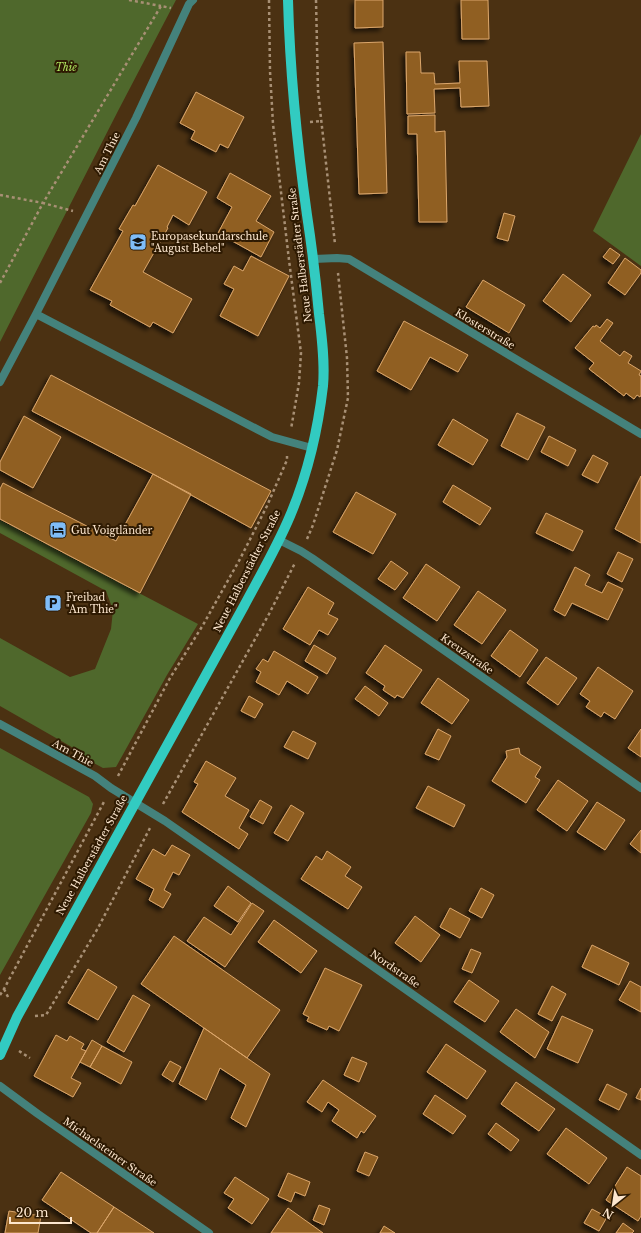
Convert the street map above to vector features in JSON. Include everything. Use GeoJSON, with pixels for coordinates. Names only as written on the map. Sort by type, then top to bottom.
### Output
{"type":"FeatureCollection","features":[{"type":"Feature","properties":{"kind":"main road","name":"Neue Halberstädter Straße"},"geometry":{"type":"LineString","coordinates":[[0,1055],[17,1017],[279,540],[290,516],[312,448],[318,418],[323,378],[321,330],[314,259],[292,86],[288,0]]}},
{"type":"Feature","properties":{"kind":"street","name":"Am Thie"},"geometry":{"type":"LineString","coordinates":[[0,382],[87,215],[136,118],[189,4],[193,0]]}},
{"type":"Feature","properties":{"kind":"street","name":"Klosterstraße"},"geometry":{"type":"LineString","coordinates":[[314,259],[348,259],[641,434]]}},
{"type":"Feature","properties":{"kind":"street"},"geometry":{"type":"LineString","coordinates":[[36,314],[272,438],[312,448]]}},
{"type":"Feature","properties":{"kind":"street","name":"Kreuzstraße"},"geometry":{"type":"LineString","coordinates":[[279,540],[301,551],[641,788]]}},
{"type":"Feature","properties":{"kind":"street","name":"Am Thie"},"geometry":{"type":"LineString","coordinates":[[0,724],[95,776],[111,788],[135,802]]}},
{"type":"Feature","properties":{"kind":"street","name":"Nordstraße"},"geometry":{"type":"LineString","coordinates":[[135,802],[297,913],[641,1155]]}},
{"type":"Feature","properties":{"kind":"street","name":"Michaelsteiner Straße"},"geometry":{"type":"LineString","coordinates":[[0,1086],[209,1233]]}},
{"type":"Feature","properties":{"kind":"path"},"geometry":{"type":"LineString","coordinates":[[129,0],[186,11]]}},
{"type":"Feature","properties":{"kind":"path"},"geometry":{"type":"LineString","coordinates":[[0,995],[170,678],[202,626],[232,572],[266,508],[287,460],[299,383],[301,353],[273,124],[270,71],[269,0]]}},
{"type":"Feature","properties":{"kind":"path"},"geometry":{"type":"LineString","coordinates":[[46,1015],[98,928],[156,815],[269,614],[314,525],[338,450],[348,398],[347,358],[318,91],[316,0]]}},
{"type":"Feature","properties":{"kind":"path"},"geometry":{"type":"LineString","coordinates":[[0,283],[43,204],[161,6]]}},
{"type":"Feature","properties":{"kind":"path"},"geometry":{"type":"LineString","coordinates":[[0,196],[43,204],[87,215]]}},
{"type":"Feature","properties":{"kind":"green space","name":"Thie"},"geometry":{"type":"Polygon","coordinates":[[[0,0],[176,0],[0,342],[0,0]]]}},
{"type":"Feature","properties":{"kind":"green space"},"geometry":{"type":"Polygon","coordinates":[[[641,134],[641,266],[593,231],[641,134]]]}},
{"type":"Feature","properties":{"kind":"green space"},"geometry":{"type":"Polygon","coordinates":[[[0,520],[198,624],[167,675],[116,767],[103,768],[88,760],[70,746],[0,706],[0,638],[70,677],[95,669],[111,629],[113,610],[106,591],[0,533],[0,520]]]}},
{"type":"Feature","properties":{"kind":"green space"},"geometry":{"type":"Polygon","coordinates":[[[0,748],[89,797],[93,804],[91,813],[0,975],[0,748]]]}},
{"type":"Feature","properties":{"kind":"building"},"geometry":{"type":"Polygon","coordinates":[[[355,0],[383,0],[383,27],[355,28],[355,0]]]}},
{"type":"Feature","properties":{"kind":"building"},"geometry":{"type":"Polygon","coordinates":[[[461,0],[488,0],[489,39],[462,39],[461,0]]]}},
{"type":"Feature","properties":{"kind":"building"},"geometry":{"type":"Polygon","coordinates":[[[383,42],[387,193],[359,194],[354,43],[383,42]]]}},
{"type":"Feature","properties":{"kind":"building"},"geometry":{"type":"Polygon","coordinates":[[[406,52],[420,52],[421,73],[434,73],[435,84],[460,83],[459,61],[487,61],[489,106],[461,107],[460,88],[434,89],[435,113],[407,114],[406,52]]]}},
{"type":"Feature","properties":{"kind":"building"},"geometry":{"type":"Polygon","coordinates":[[[196,92],[244,117],[228,148],[220,144],[216,152],[191,139],[195,131],[180,123],[196,92]]]}},
{"type":"Feature","properties":{"kind":"building"},"geometry":{"type":"Polygon","coordinates":[[[435,115],[435,132],[445,131],[447,222],[419,222],[417,134],[408,134],[408,116],[435,115]]]}},
{"type":"Feature","properties":{"kind":"building","name":"Europasekundarschule \"August Bebel\""},"geometry":{"type":"Polygon","coordinates":[[[158,165],[207,192],[189,225],[173,215],[167,227],[168,228],[143,272],[192,299],[173,333],[153,322],[150,327],[110,305],[112,301],[90,290],[123,231],[119,229],[133,205],[135,206],[158,165]]]}},
{"type":"Feature","properties":{"kind":"building"},"geometry":{"type":"Polygon","coordinates":[[[230,173],[271,196],[256,221],[274,232],[261,257],[218,233],[232,207],[217,198],[230,173]]]}},
{"type":"Feature","properties":{"kind":"building"},"geometry":{"type":"Polygon","coordinates":[[[504,213],[515,216],[508,241],[497,238],[504,213]]]}},
{"type":"Feature","properties":{"kind":"building"},"geometry":{"type":"Polygon","coordinates":[[[610,248],[620,255],[613,264],[603,257],[610,248]]]}},
{"type":"Feature","properties":{"kind":"building"},"geometry":{"type":"Polygon","coordinates":[[[251,256],[289,276],[258,336],[220,316],[234,289],[224,284],[234,266],[243,271],[251,256]]]}},
{"type":"Feature","properties":{"kind":"building"},"geometry":{"type":"Polygon","coordinates":[[[625,258],[641,270],[641,273],[625,295],[608,283],[625,258]]]}},
{"type":"Feature","properties":{"kind":"building"},"geometry":{"type":"Polygon","coordinates":[[[563,274],[591,295],[571,322],[543,301],[563,274]]]}},
{"type":"Feature","properties":{"kind":"building"},"geometry":{"type":"Polygon","coordinates":[[[483,280],[525,305],[509,333],[466,307],[483,280]]]}},
{"type":"Feature","properties":{"kind":"building"},"geometry":{"type":"Polygon","coordinates":[[[607,319],[613,323],[600,341],[620,356],[624,351],[632,356],[628,363],[641,371],[639,375],[641,376],[640,397],[637,395],[634,399],[626,393],[624,396],[589,369],[594,363],[575,348],[593,326],[595,327],[596,325],[600,328],[607,319]]]}},
{"type":"Feature","properties":{"kind":"building"},"geometry":{"type":"Polygon","coordinates":[[[404,321],[468,355],[458,372],[430,357],[411,390],[377,371],[404,321]]]}},
{"type":"Feature","properties":{"kind":"building"},"geometry":{"type":"Polygon","coordinates":[[[51,375],[271,491],[251,528],[153,474],[32,411],[51,375]]]}},
{"type":"Feature","properties":{"kind":"building"},"geometry":{"type":"Polygon","coordinates":[[[517,413],[545,427],[528,460],[501,446],[517,413]]]}},
{"type":"Feature","properties":{"kind":"building"},"geometry":{"type":"Polygon","coordinates":[[[24,416],[61,437],[33,488],[0,470],[0,462],[24,416]]]}},
{"type":"Feature","properties":{"kind":"building"},"geometry":{"type":"Polygon","coordinates":[[[453,419],[488,440],[473,465],[438,445],[453,419]]]}},
{"type":"Feature","properties":{"kind":"building"},"geometry":{"type":"Polygon","coordinates":[[[549,436],[576,450],[568,466],[541,452],[549,436]]]}},
{"type":"Feature","properties":{"kind":"building"},"geometry":{"type":"Polygon","coordinates":[[[593,455],[608,463],[598,483],[582,475],[593,455]]]}},
{"type":"Feature","properties":{"kind":"building","name":"Gut Voigtländer"},"geometry":{"type":"Polygon","coordinates":[[[153,474],[191,494],[140,593],[0,519],[0,489],[3,483],[116,541],[153,474]]]}},
{"type":"Feature","properties":{"kind":"building"},"geometry":{"type":"Polygon","coordinates":[[[641,476],[641,543],[615,529],[641,476]]]}},
{"type":"Feature","properties":{"kind":"building"},"geometry":{"type":"Polygon","coordinates":[[[453,485],[491,508],[480,525],[443,502],[453,485]]]}},
{"type":"Feature","properties":{"kind":"building"},"geometry":{"type":"Polygon","coordinates":[[[356,492],[396,514],[373,554],[333,532],[356,492]]]}},
{"type":"Feature","properties":{"kind":"building"},"geometry":{"type":"Polygon","coordinates":[[[546,513],[583,531],[573,551],[536,533],[546,513]]]}},
{"type":"Feature","properties":{"kind":"building"},"geometry":{"type":"Polygon","coordinates":[[[618,552],[633,559],[622,582],[607,574],[618,552]]]}},
{"type":"Feature","properties":{"kind":"building"},"geometry":{"type":"Polygon","coordinates":[[[391,561],[408,573],[395,590],[378,579],[391,561]]]}},
{"type":"Feature","properties":{"kind":"building"},"geometry":{"type":"Polygon","coordinates":[[[426,564],[460,587],[437,621],[403,598],[426,564]]]}},
{"type":"Feature","properties":{"kind":"building"},"geometry":{"type":"Polygon","coordinates":[[[575,567],[590,575],[585,585],[602,593],[608,582],[623,589],[608,620],[572,603],[565,616],[554,610],[575,567]]]}},
{"type":"Feature","properties":{"kind":"building"},"geometry":{"type":"Polygon","coordinates":[[[308,587],[334,603],[328,614],[338,619],[328,635],[319,630],[310,645],[283,629],[308,587]]]}},
{"type":"Feature","properties":{"kind":"building"},"geometry":{"type":"Polygon","coordinates":[[[478,591],[506,610],[482,644],[454,625],[478,591]]]}},
{"type":"Feature","properties":{"kind":"building"},"geometry":{"type":"Polygon","coordinates":[[[510,630],[538,650],[520,677],[491,656],[510,630]]]}},
{"type":"Feature","properties":{"kind":"building"},"geometry":{"type":"Polygon","coordinates":[[[314,645],[336,658],[327,674],[305,661],[314,645]]]}},
{"type":"Feature","properties":{"kind":"building"},"geometry":{"type":"Polygon","coordinates":[[[385,645],[422,670],[403,698],[397,695],[395,698],[383,690],[385,686],[366,673],[385,645]]]}},
{"type":"Feature","properties":{"kind":"building"},"geometry":{"type":"Polygon","coordinates":[[[274,651],[318,677],[308,694],[287,681],[279,695],[256,682],[261,672],[256,669],[263,659],[268,662],[274,651]]]}},
{"type":"Feature","properties":{"kind":"building"},"geometry":{"type":"Polygon","coordinates":[[[546,657],[577,678],[558,705],[527,683],[546,657]]]}},
{"type":"Feature","properties":{"kind":"building"},"geometry":{"type":"Polygon","coordinates":[[[598,667],[633,691],[615,719],[604,712],[601,717],[586,707],[590,701],[580,694],[598,667]]]}},
{"type":"Feature","properties":{"kind":"building"},"geometry":{"type":"Polygon","coordinates":[[[438,678],[469,700],[452,724],[421,703],[438,678]]]}},
{"type":"Feature","properties":{"kind":"building"},"geometry":{"type":"Polygon","coordinates":[[[365,686],[388,703],[379,716],[355,699],[365,686]]]}},
{"type":"Feature","properties":{"kind":"building"},"geometry":{"type":"Polygon","coordinates":[[[249,696],[263,704],[255,718],[241,711],[249,696]]]}},
{"type":"Feature","properties":{"kind":"building"},"geometry":{"type":"Polygon","coordinates":[[[438,729],[451,736],[439,760],[425,754],[438,729]]]}},
{"type":"Feature","properties":{"kind":"building"},"geometry":{"type":"Polygon","coordinates":[[[641,729],[641,757],[628,748],[641,729]]]}},
{"type":"Feature","properties":{"kind":"building"},"geometry":{"type":"Polygon","coordinates":[[[293,731],[316,743],[308,759],[284,747],[293,731]]]}},
{"type":"Feature","properties":{"kind":"building"},"geometry":{"type":"Polygon","coordinates":[[[519,748],[520,754],[541,767],[535,777],[540,780],[526,803],[492,781],[507,757],[506,751],[519,748]]]}},
{"type":"Feature","properties":{"kind":"building"},"geometry":{"type":"Polygon","coordinates":[[[206,761],[236,778],[225,796],[249,810],[239,828],[248,834],[239,849],[182,812],[198,784],[194,782],[206,761]]]}},
{"type":"Feature","properties":{"kind":"building"},"geometry":{"type":"Polygon","coordinates":[[[558,780],[588,801],[567,831],[537,810],[558,780]]]}},
{"type":"Feature","properties":{"kind":"building"},"geometry":{"type":"Polygon","coordinates":[[[428,786],[465,805],[454,827],[416,808],[428,786]]]}},
{"type":"Feature","properties":{"kind":"building"},"geometry":{"type":"Polygon","coordinates":[[[260,800],[272,807],[263,824],[250,817],[260,800]]]}},
{"type":"Feature","properties":{"kind":"building"},"geometry":{"type":"Polygon","coordinates":[[[597,802],[625,820],[605,850],[577,832],[597,802]]]}},
{"type":"Feature","properties":{"kind":"building"},"geometry":{"type":"Polygon","coordinates":[[[291,805],[304,813],[288,841],[274,833],[291,805]]]}},
{"type":"Feature","properties":{"kind":"building"},"geometry":{"type":"Polygon","coordinates":[[[641,830],[641,853],[630,844],[641,830]]]}},
{"type":"Feature","properties":{"kind":"building"},"geometry":{"type":"Polygon","coordinates":[[[172,845],[190,855],[179,875],[173,872],[164,890],[171,894],[163,908],[149,900],[154,889],[136,879],[153,849],[165,856],[172,845]]]}},
{"type":"Feature","properties":{"kind":"building"},"geometry":{"type":"Polygon","coordinates":[[[327,851],[351,867],[345,876],[362,887],[348,909],[301,879],[316,856],[322,860],[327,851]]]}},
{"type":"Feature","properties":{"kind":"building"},"geometry":{"type":"Polygon","coordinates":[[[228,886],[251,903],[238,922],[214,906],[228,886]]]}},
{"type":"Feature","properties":{"kind":"building"},"geometry":{"type":"Polygon","coordinates":[[[481,888],[494,895],[482,918],[469,911],[481,888]]]}},
{"type":"Feature","properties":{"kind":"building"},"geometry":{"type":"Polygon","coordinates":[[[252,903],[264,911],[225,967],[187,941],[204,917],[231,935],[252,903]]]}},
{"type":"Feature","properties":{"kind":"building"},"geometry":{"type":"Polygon","coordinates":[[[450,908],[470,919],[460,938],[440,927],[450,908]]]}},
{"type":"Feature","properties":{"kind":"building"},"geometry":{"type":"Polygon","coordinates":[[[415,916],[440,935],[421,962],[395,943],[415,916]]]}},
{"type":"Feature","properties":{"kind":"building"},"geometry":{"type":"Polygon","coordinates":[[[274,920],[317,951],[301,973],[258,942],[274,920]]]}},
{"type":"Feature","properties":{"kind":"building"},"geometry":{"type":"Polygon","coordinates":[[[174,936],[280,1010],[247,1058],[141,984],[174,936]]]}},
{"type":"Feature","properties":{"kind":"building"},"geometry":{"type":"Polygon","coordinates":[[[592,945],[629,963],[619,985],[582,967],[592,945]]]}},
{"type":"Feature","properties":{"kind":"building"},"geometry":{"type":"Polygon","coordinates":[[[471,949],[481,953],[472,973],[462,969],[471,949]]]}},
{"type":"Feature","properties":{"kind":"building"},"geometry":{"type":"Polygon","coordinates":[[[325,968],[362,985],[339,1031],[329,1026],[327,1030],[307,1021],[309,1017],[303,1014],[325,968]]]}},
{"type":"Feature","properties":{"kind":"building"},"geometry":{"type":"Polygon","coordinates":[[[88,969],[117,987],[98,1020],[68,1003],[88,969]]]}},
{"type":"Feature","properties":{"kind":"building"},"geometry":{"type":"Polygon","coordinates":[[[469,980],[499,1001],[485,1022],[454,1002],[469,980]]]}},
{"type":"Feature","properties":{"kind":"building"},"geometry":{"type":"Polygon","coordinates":[[[630,981],[641,987],[641,1012],[619,1000],[630,981]]]}},
{"type":"Feature","properties":{"kind":"building"},"geometry":{"type":"Polygon","coordinates":[[[552,986],[566,994],[552,1021],[538,1014],[552,986]]]}},
{"type":"Feature","properties":{"kind":"building"},"geometry":{"type":"Polygon","coordinates":[[[133,995],[150,1005],[124,1052],[107,1042],[133,995]]]}},
{"type":"Feature","properties":{"kind":"building"},"geometry":{"type":"Polygon","coordinates":[[[516,1009],[549,1032],[535,1058],[500,1032],[516,1009]]]}},
{"type":"Feature","properties":{"kind":"building"},"geometry":{"type":"Polygon","coordinates":[[[562,1016],[593,1030],[578,1063],[547,1049],[562,1016]]]}},
{"type":"Feature","properties":{"kind":"building"},"geometry":{"type":"Polygon","coordinates":[[[204,1028],[270,1074],[246,1127],[231,1118],[246,1085],[220,1068],[206,1100],[179,1084],[204,1028]]]}},
{"type":"Feature","properties":{"kind":"building"},"geometry":{"type":"Polygon","coordinates":[[[56,1035],[67,1041],[70,1036],[84,1044],[81,1049],[86,1051],[71,1078],[81,1083],[73,1097],[34,1076],[56,1035]]]}},
{"type":"Feature","properties":{"kind":"building"},"geometry":{"type":"Polygon","coordinates":[[[92,1040],[102,1046],[90,1067],[80,1062],[92,1040]]]}},
{"type":"Feature","properties":{"kind":"building"},"geometry":{"type":"Polygon","coordinates":[[[446,1044],[486,1071],[467,1099],[427,1072],[446,1044]]]}},
{"type":"Feature","properties":{"kind":"building"},"geometry":{"type":"Polygon","coordinates":[[[102,1046],[132,1062],[121,1084],[90,1067],[102,1046]]]}},
{"type":"Feature","properties":{"kind":"building"},"geometry":{"type":"Polygon","coordinates":[[[352,1057],[367,1063],[359,1082],[344,1075],[352,1057]]]}},
{"type":"Feature","properties":{"kind":"building"},"geometry":{"type":"Polygon","coordinates":[[[170,1061],[181,1067],[173,1082],[162,1075],[170,1061]]]}},
{"type":"Feature","properties":{"kind":"building"},"geometry":{"type":"Polygon","coordinates":[[[323,1080],[376,1116],[364,1133],[361,1131],[357,1138],[332,1121],[339,1110],[328,1102],[322,1112],[307,1102],[323,1080]]]}},
{"type":"Feature","properties":{"kind":"building"},"geometry":{"type":"Polygon","coordinates":[[[516,1082],[555,1109],[539,1131],[501,1104],[516,1082]]]}},
{"type":"Feature","properties":{"kind":"building"},"geometry":{"type":"Polygon","coordinates":[[[607,1084],[627,1094],[619,1110],[599,1100],[607,1084]]]}},
{"type":"Feature","properties":{"kind":"building"},"geometry":{"type":"Polygon","coordinates":[[[641,1088],[641,1100],[636,1098],[641,1088]]]}},
{"type":"Feature","properties":{"kind":"building"},"geometry":{"type":"Polygon","coordinates":[[[435,1095],[466,1116],[453,1134],[423,1114],[435,1095]]]}},
{"type":"Feature","properties":{"kind":"building"},"geometry":{"type":"Polygon","coordinates":[[[496,1123],[519,1140],[511,1151],[488,1134],[496,1123]]]}},
{"type":"Feature","properties":{"kind":"building"},"geometry":{"type":"Polygon","coordinates":[[[566,1128],[607,1158],[589,1184],[547,1154],[566,1128]]]}},
{"type":"Feature","properties":{"kind":"building"},"geometry":{"type":"Polygon","coordinates":[[[365,1152],[378,1157],[369,1176],[357,1171],[365,1152]]]}},
{"type":"Feature","properties":{"kind":"building"},"geometry":{"type":"Polygon","coordinates":[[[627,1167],[641,1176],[641,1216],[638,1221],[606,1200],[627,1167]]]}},
{"type":"Feature","properties":{"kind":"building"},"geometry":{"type":"Polygon","coordinates":[[[61,1172],[114,1207],[97,1233],[91,1233],[42,1200],[61,1172]]]}},
{"type":"Feature","properties":{"kind":"building"},"geometry":{"type":"Polygon","coordinates":[[[288,1173],[310,1182],[305,1196],[295,1192],[291,1202],[278,1196],[288,1173]]]}},
{"type":"Feature","properties":{"kind":"building"},"geometry":{"type":"Polygon","coordinates":[[[235,1177],[269,1199],[252,1224],[228,1208],[234,1199],[224,1193],[235,1177]]]}},
{"type":"Feature","properties":{"kind":"building"},"geometry":{"type":"Polygon","coordinates":[[[319,1205],[330,1209],[324,1225],[313,1220],[319,1205]]]}},
{"type":"Feature","properties":{"kind":"building"},"geometry":{"type":"Polygon","coordinates":[[[114,1207],[154,1233],[97,1233],[114,1207]]]}},
{"type":"Feature","properties":{"kind":"building"},"geometry":{"type":"Polygon","coordinates":[[[288,1208],[323,1233],[271,1233],[288,1208]]]}},
{"type":"Feature","properties":{"kind":"building"},"geometry":{"type":"Polygon","coordinates":[[[592,1209],[607,1217],[599,1231],[584,1223],[592,1209]]]}},
{"type":"Feature","properties":{"kind":"building"},"geometry":{"type":"Polygon","coordinates":[[[9,1211],[41,1216],[38,1233],[5,1233],[9,1211]]]}},
{"type":"Feature","properties":{"kind":"building"},"geometry":{"type":"Polygon","coordinates":[[[623,1223],[634,1231],[632,1233],[616,1233],[623,1223]]]}},
{"type":"Feature","properties":{"kind":"building"},"geometry":{"type":"Polygon","coordinates":[[[384,1226],[395,1233],[380,1233],[384,1226]]]}},
{"type":"Feature","properties":{"kind":"place","name":"Europasekundarschule \"August Bebel\""},"geometry":{"type":"Point","coordinates":[138,242]}},
{"type":"Feature","properties":{"kind":"place","name":"Gut Voigtländer"},"geometry":{"type":"Point","coordinates":[58,530]}},
{"type":"Feature","properties":{"kind":"place","name":"Freibad \"Am Thie\""},"geometry":{"type":"Point","coordinates":[53,603]}}]}
